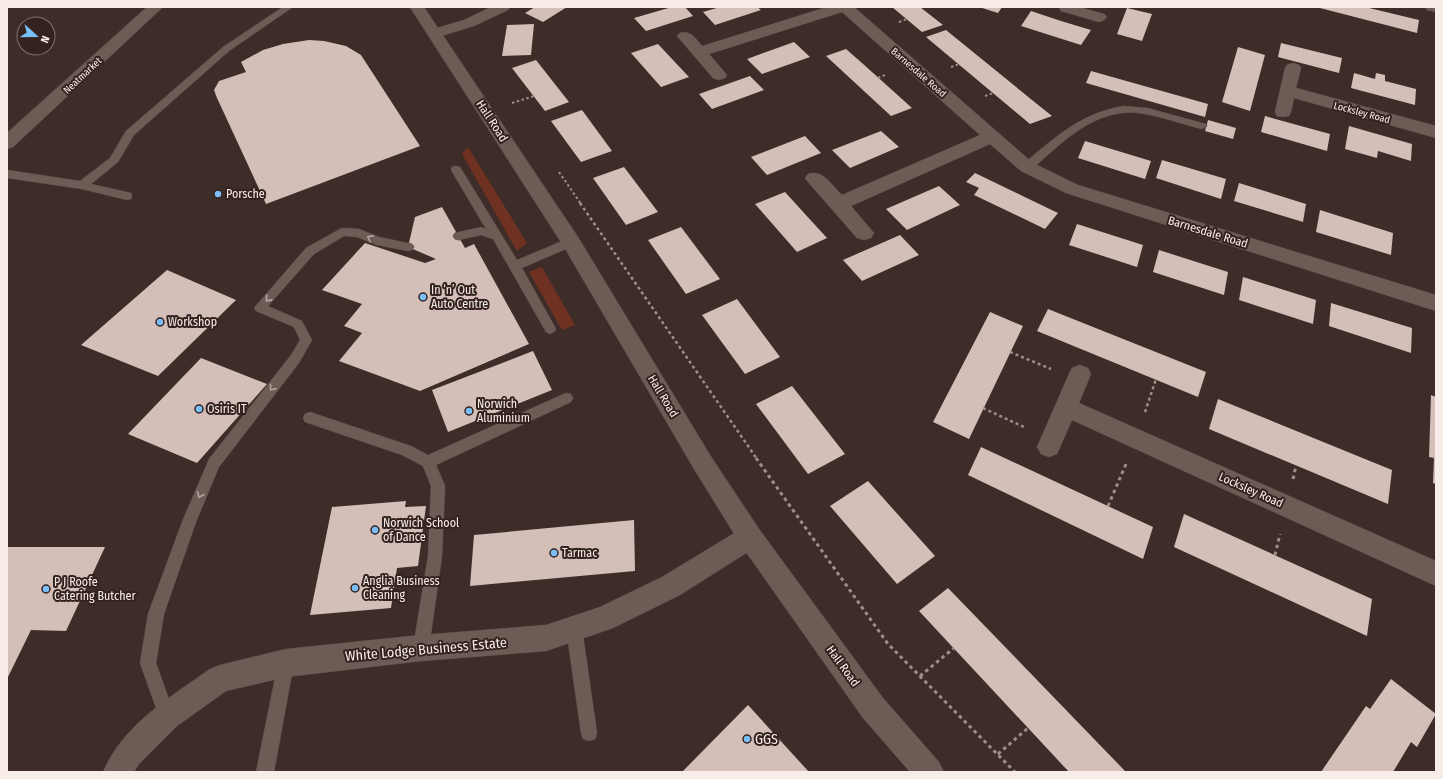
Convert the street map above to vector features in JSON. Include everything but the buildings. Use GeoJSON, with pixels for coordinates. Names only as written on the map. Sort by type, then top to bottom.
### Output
{"type":"FeatureCollection","features":[{"type":"Feature","properties":{"kind":"street","name":"Neatmarket"},"geometry":{"type":"LineString","coordinates":[[7,144],[156,7]]}},
{"type":"Feature","properties":{"kind":"street","name":"Hall Road"},"geometry":{"type":"LineString","coordinates":[[417,7],[571,242],[702,462],[750,537],[873,708],[928,772]]}},
{"type":"Feature","properties":{"kind":"street"},"geometry":{"type":"LineString","coordinates":[[435,33],[469,23],[503,7]]}},
{"type":"Feature","properties":{"kind":"street"},"geometry":{"type":"LineString","coordinates":[[699,52],[842,7]]}},
{"type":"Feature","properties":{"kind":"street","name":"Barnesdale Road"},"geometry":{"type":"LineString","coordinates":[[845,7],[1027,166],[1072,189],[1436,303]]}},
{"type":"Feature","properties":{"kind":"street"},"geometry":{"type":"LineString","coordinates":[[1065,7],[1100,17]]}},
{"type":"Feature","properties":{"kind":"street"},"geometry":{"type":"LineString","coordinates":[[1432,7],[1436,8]]}},
{"type":"Feature","properties":{"kind":"street"},"geometry":{"type":"LineString","coordinates":[[685,36],[719,75]]}},
{"type":"Feature","properties":{"kind":"street"},"geometry":{"type":"LineString","coordinates":[[1283,112],[1293,68]]}},
{"type":"Feature","properties":{"kind":"street","name":"Locksley Road"},"geometry":{"type":"LineString","coordinates":[[1287,92],[1436,132]]}},
{"type":"Feature","properties":{"kind":"street"},"geometry":{"type":"LineString","coordinates":[[839,204],[992,137]]}},
{"type":"Feature","properties":{"kind":"street"},"geometry":{"type":"LineString","coordinates":[[814,178],[864,233]]}},
{"type":"Feature","properties":{"kind":"street"},"geometry":{"type":"LineString","coordinates":[[1051,443],[1078,377]]}},
{"type":"Feature","properties":{"kind":"street","name":"Locksley Road"},"geometry":{"type":"LineString","coordinates":[[1066,407],[1436,574]]}},
{"type":"Feature","properties":{"kind":"street","name":"White Lodge Business Estate"},"geometry":{"type":"LineString","coordinates":[[118,772],[129,754],[167,716],[220,679],[286,663],[421,648],[546,638],[604,619],[671,586],[750,537]]}},
{"type":"Feature","properties":{"kind":"lane"},"geometry":{"type":"LineString","coordinates":[[82,185],[114,160],[130,133],[226,49],[290,7]]}},
{"type":"Feature","properties":{"kind":"lane"},"geometry":{"type":"LineString","coordinates":[[1027,166],[1078,125],[1098,114],[1121,109],[1138,109],[1202,126]]}},
{"type":"Feature","properties":{"kind":"lane"},"geometry":{"type":"LineString","coordinates":[[456,170],[515,266],[550,329]]}},
{"type":"Feature","properties":{"kind":"lane"},"geometry":{"type":"LineString","coordinates":[[7,174],[82,185],[127,196]]}},
{"type":"Feature","properties":{"kind":"lane"},"geometry":{"type":"LineString","coordinates":[[459,236],[481,231],[496,236]]}},
{"type":"Feature","properties":{"kind":"lane"},"geometry":{"type":"LineString","coordinates":[[167,716],[148,663],[156,614],[189,522],[214,463],[296,359],[306,340],[298,324],[260,308],[310,251],[342,232],[359,233],[377,241],[408,247]]}},
{"type":"Feature","properties":{"kind":"lane"},"geometry":{"type":"LineString","coordinates":[[515,266],[571,242]]}},
{"type":"Feature","properties":{"kind":"lane"},"geometry":{"type":"LineString","coordinates":[[428,462],[566,398]]}},
{"type":"Feature","properties":{"kind":"lane"},"geometry":{"type":"LineString","coordinates":[[310,418],[406,450],[428,462],[438,486],[435,556],[421,648]]}},
{"type":"Feature","properties":{"kind":"lane"},"geometry":{"type":"LineString","coordinates":[[574,628],[588,733]]}},
{"type":"Feature","properties":{"kind":"lane"},"geometry":{"type":"LineString","coordinates":[[265,772],[286,663]]}},
{"type":"Feature","properties":{"kind":"path"},"geometry":{"type":"LineString","coordinates":[[512,103],[534,96]]}},
{"type":"Feature","properties":{"kind":"path"},"geometry":{"type":"LineString","coordinates":[[507,97],[515,109]]}},
{"type":"Feature","properties":{"kind":"path"},"geometry":{"type":"LineString","coordinates":[[555,166],[888,644],[1015,772]]}},
{"type":"Feature","properties":{"kind":"path"},"geometry":{"type":"LineString","coordinates":[[1010,352],[1078,377]]}},
{"type":"Feature","properties":{"kind":"path"},"geometry":{"type":"LineString","coordinates":[[983,408],[1051,443]]}},
{"type":"Feature","properties":{"kind":"path"},"geometry":{"type":"LineString","coordinates":[[920,676],[954,648]]}},
{"type":"Feature","properties":{"kind":"path"},"geometry":{"type":"LineString","coordinates":[[998,754],[1028,728]]}},
{"type":"Feature","properties":{"kind":"shaded area"},"geometry":{"type":"Polygon","coordinates":[[[468,147],[527,243],[517,251],[462,154],[468,147]]]}},
{"type":"Feature","properties":{"kind":"shaded area"},"geometry":{"type":"Polygon","coordinates":[[[542,267],[575,325],[562,330],[529,272],[542,267]]]}},
{"type":"Feature","properties":{"kind":"place","name":"Porsche"},"geometry":{"type":"Point","coordinates":[218,194]}},
{"type":"Feature","properties":{"kind":"place","name":"In ‘n’ Out Auto Centre"},"geometry":{"type":"Point","coordinates":[423,297]}},
{"type":"Feature","properties":{"kind":"place","name":"Workshop"},"geometry":{"type":"Point","coordinates":[160,322]}},
{"type":"Feature","properties":{"kind":"place","name":"Osiris IT"},"geometry":{"type":"Point","coordinates":[199,409]}},
{"type":"Feature","properties":{"kind":"place","name":"Norwich Aluminium"},"geometry":{"type":"Point","coordinates":[469,411]}},
{"type":"Feature","properties":{"kind":"place","name":"Norwich School of Dance"},"geometry":{"type":"Point","coordinates":[375,530]}},
{"type":"Feature","properties":{"kind":"place","name":"Tarmac"},"geometry":{"type":"Point","coordinates":[554,553]}},
{"type":"Feature","properties":{"kind":"place","name":"Anglia Business Cleaning"},"geometry":{"type":"Point","coordinates":[355,588]}},
{"type":"Feature","properties":{"kind":"place","name":"P J Roofe Catering Butcher"},"geometry":{"type":"Point","coordinates":[46,589]}},
{"type":"Feature","properties":{"kind":"place","name":"GGS"},"geometry":{"type":"Point","coordinates":[747,739]}}]}
